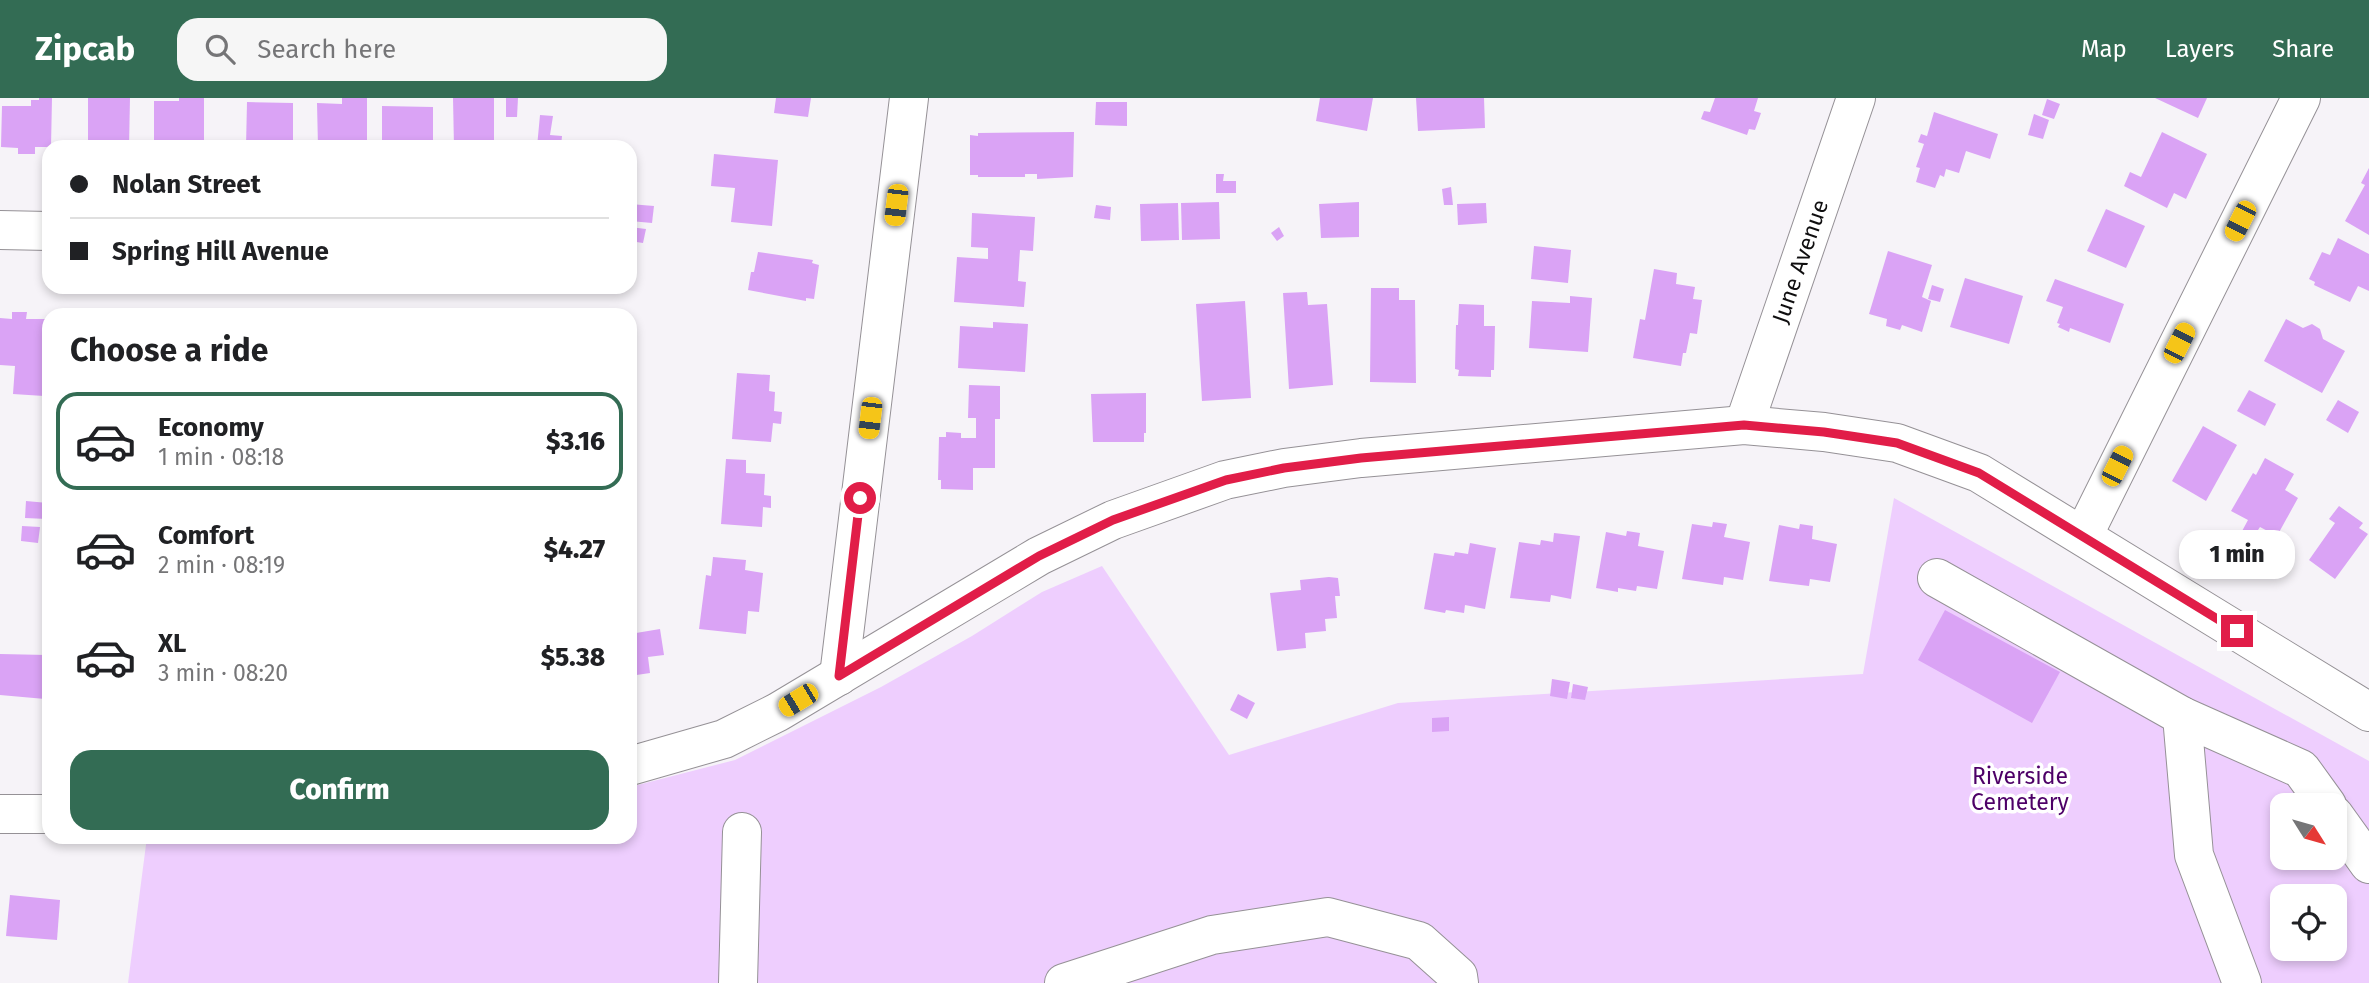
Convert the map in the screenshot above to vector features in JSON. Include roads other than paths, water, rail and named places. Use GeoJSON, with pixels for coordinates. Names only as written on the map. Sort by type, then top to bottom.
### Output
{"type":"FeatureCollection","features":[{"type":"Feature","properties":{"kind":"street"},"geometry":{"type":"LineString","coordinates":[[839,676],[909,98]]}},
{"type":"Feature","properties":{"kind":"street","name":"June Avenue"},"geometry":{"type":"LineString","coordinates":[[1744,425],[1856,98]]}},
{"type":"Feature","properties":{"kind":"street"},"geometry":{"type":"LineString","coordinates":[[2083,536],[2301,98]]}},
{"type":"Feature","properties":{"kind":"street"},"geometry":{"type":"LineString","coordinates":[[0,230],[42,231]]}},
{"type":"Feature","properties":{"kind":"street"},"geometry":{"type":"LineString","coordinates":[[637,764],[724,739],[778,712],[1039,556],[1113,520],[1226,480],[1284,468],[1361,458],[1744,425],[1824,432],[1897,443],[1979,473],[2369,712]]}},
{"type":"Feature","properties":{"kind":"street"},"geometry":{"type":"LineString","coordinates":[[1937,578],[2182,716],[2301,769],[2318,793]]}},
{"type":"Feature","properties":{"kind":"street"},"geometry":{"type":"LineString","coordinates":[[2182,716],[2194,855],[2242,983]]}},
{"type":"Feature","properties":{"kind":"street"},"geometry":{"type":"LineString","coordinates":[[0,814],[42,814]]}},
{"type":"Feature","properties":{"kind":"street"},"geometry":{"type":"LineString","coordinates":[[737,983],[742,832]]}},
{"type":"Feature","properties":{"kind":"street"},"geometry":{"type":"LineString","coordinates":[[2347,833],[2369,864]]}},
{"type":"Feature","properties":{"kind":"street"},"geometry":{"type":"LineString","coordinates":[[1064,983],[1212,935],[1328,917],[1419,941],[1458,976],[1459,983]]}},
{"type":"Feature","properties":{"kind":"park label","name":"Riverside Cemetery"},"geometry":{"type":"Point","coordinates":[2020,789]}}]}
